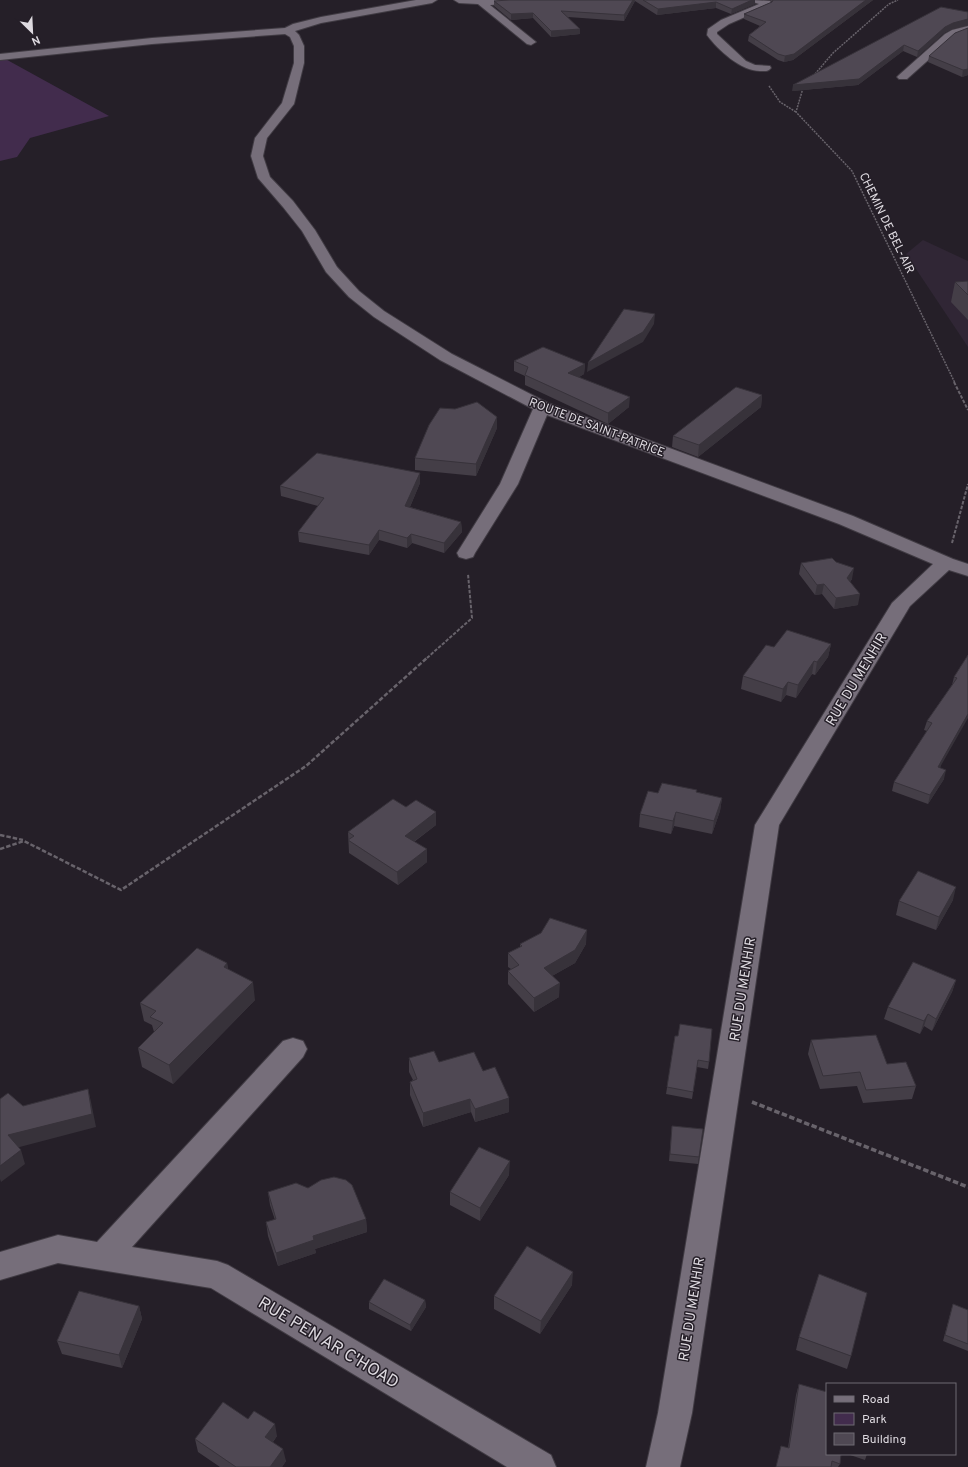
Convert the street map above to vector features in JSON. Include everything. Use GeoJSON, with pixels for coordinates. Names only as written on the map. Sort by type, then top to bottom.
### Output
{"type":"FeatureCollection","features":[{"type":"Feature","properties":{"kind":"street"},"geometry":{"type":"LineString","coordinates":[[0,57],[152,41],[287,31],[297,26],[321,20],[432,0]]}},
{"type":"Feature","properties":{"kind":"street"},"geometry":{"type":"LineString","coordinates":[[459,0],[481,2],[525,0]]}},
{"type":"Feature","properties":{"kind":"street"},"geometry":{"type":"LineString","coordinates":[[756,0],[767,2],[767,4],[725,22],[712,31],[712,35],[742,63],[753,68],[764,68]]}},
{"type":"Feature","properties":{"kind":"street"},"geometry":{"type":"LineString","coordinates":[[481,2],[531,42]]}},
{"type":"Feature","properties":{"kind":"street"},"geometry":{"type":"LineString","coordinates":[[903,77],[941,43],[956,32],[968,29]]}},
{"type":"Feature","properties":{"kind":"street","name":"ROUTE DE SAINT-PATRICE"},"geometry":{"type":"LineString","coordinates":[[287,31],[294,35],[299,46],[299,64],[288,104],[261,138],[257,156],[264,178],[288,204],[308,230],[331,269],[354,294],[379,314],[446,357],[542,407],[839,518],[957,566]]}},
{"type":"Feature","properties":{"kind":"street"},"geometry":{"type":"LineString","coordinates":[[941,43],[961,41]]}},
{"type":"Feature","properties":{"kind":"street"},"geometry":{"type":"LineString","coordinates":[[466,553],[509,484],[542,407]]}},
{"type":"Feature","properties":{"kind":"street","name":"RUE DU MENHIR"},"geometry":{"type":"LineString","coordinates":[[663,1467],[675,1413],[768,826],[902,603],[957,566]]}},
{"type":"Feature","properties":{"kind":"street"},"geometry":{"type":"LineString","coordinates":[[104,1256],[293,1049]]}},
{"type":"Feature","properties":{"kind":"street","name":"RUE PEN AR C'HOAD"},"geometry":{"type":"LineString","coordinates":[[0,1266],[58,1249],[217,1275],[539,1467]]}},
{"type":"Feature","properties":{"kind":"path"},"geometry":{"type":"LineString","coordinates":[[813,77],[833,53],[889,4],[898,0]]}},
{"type":"Feature","properties":{"kind":"path","name":"CHEMIN DE BEL-AIR"},"geometry":{"type":"LineString","coordinates":[[764,68],[774,97],[784,106],[796,112],[852,171],[968,410]]}},
{"type":"Feature","properties":{"kind":"path"},"geometry":{"type":"LineString","coordinates":[[796,112],[802,89],[808,83]]}},
{"type":"Feature","properties":{"kind":"path"},"geometry":{"type":"LineString","coordinates":[[957,566],[968,484]]}},
{"type":"Feature","properties":{"kind":"path"},"geometry":{"type":"LineString","coordinates":[[0,835],[24,840],[121,890],[306,766],[472,618],[466,553]]}},
{"type":"Feature","properties":{"kind":"path"},"geometry":{"type":"LineString","coordinates":[[0,849],[24,840]]}},
{"type":"Feature","properties":{"kind":"path"},"geometry":{"type":"LineString","coordinates":[[726,1092],[968,1187]]}},
{"type":"Feature","properties":{"kind":"shaded area"},"geometry":{"type":"Polygon","coordinates":[[[923,240],[968,261],[968,347],[906,254],[923,240]]]}},
{"type":"Feature","properties":{"kind":"green space"},"geometry":{"type":"Polygon","coordinates":[[[0,56],[109,116],[30,138],[17,157],[0,161],[0,56]]]}},
{"type":"Feature","properties":{"kind":"building"},"geometry":{"type":"Polygon","coordinates":[[[633,0],[624,15],[561,11],[580,29],[551,31],[533,13],[511,14],[494,1],[633,0]]]}},
{"type":"Feature","properties":{"kind":"building"},"geometry":{"type":"Polygon","coordinates":[[[643,0],[752,0],[732,9],[716,2],[658,9],[643,0]]]}},
{"type":"Feature","properties":{"kind":"building"},"geometry":{"type":"Polygon","coordinates":[[[773,0],[866,0],[794,54],[785,56],[778,54],[749,35],[766,22],[744,14],[772,2],[773,0]]]}},
{"type":"Feature","properties":{"kind":"building"},"geometry":{"type":"Polygon","coordinates":[[[941,7],[968,12],[968,19],[945,27],[918,51],[904,45],[859,79],[793,85],[941,7]]]}},
{"type":"Feature","properties":{"kind":"building"},"geometry":{"type":"Polygon","coordinates":[[[968,28],[968,69],[963,70],[929,56],[955,33],[968,28]]]}},
{"type":"Feature","properties":{"kind":"building"},"geometry":{"type":"Polygon","coordinates":[[[968,281],[968,295],[955,282],[968,281]]]}},
{"type":"Feature","properties":{"kind":"building"},"geometry":{"type":"Polygon","coordinates":[[[624,309],[655,314],[643,332],[588,363],[624,309]]]}},
{"type":"Feature","properties":{"kind":"building"},"geometry":{"type":"Polygon","coordinates":[[[543,347],[585,364],[568,373],[630,397],[608,413],[525,375],[528,367],[514,361],[543,347]]]}},
{"type":"Feature","properties":{"kind":"building"},"geometry":{"type":"Polygon","coordinates":[[[736,387],[762,395],[699,445],[673,436],[736,387]]]}},
{"type":"Feature","properties":{"kind":"building"},"geometry":{"type":"Polygon","coordinates":[[[477,402],[497,417],[476,464],[415,458],[429,425],[440,408],[455,409],[477,402]]]}},
{"type":"Feature","properties":{"kind":"building"},"geometry":{"type":"Polygon","coordinates":[[[317,453],[420,473],[405,506],[461,522],[444,543],[411,534],[407,538],[379,530],[369,545],[298,532],[324,498],[280,486],[317,453]]]}},
{"type":"Feature","properties":{"kind":"building"},"geometry":{"type":"Polygon","coordinates":[[[832,558],[836,562],[854,568],[847,578],[860,594],[836,598],[824,584],[817,585],[801,563],[832,558]]]}},
{"type":"Feature","properties":{"kind":"building"},"geometry":{"type":"Polygon","coordinates":[[[787,630],[831,644],[817,662],[814,661],[798,685],[788,682],[783,689],[743,676],[766,645],[774,647],[787,630]]]}},
{"type":"Feature","properties":{"kind":"building"},"geometry":{"type":"Polygon","coordinates":[[[968,655],[968,714],[938,767],[946,770],[930,795],[894,782],[932,723],[927,721],[957,678],[954,677],[968,655]]]}},
{"type":"Feature","properties":{"kind":"building"},"geometry":{"type":"Polygon","coordinates":[[[662,783],[697,790],[696,792],[722,798],[714,821],[676,812],[673,821],[640,814],[648,791],[658,793],[662,783]]]}},
{"type":"Feature","properties":{"kind":"building"},"geometry":{"type":"Polygon","coordinates":[[[393,799],[406,807],[416,800],[436,812],[405,836],[427,849],[397,872],[348,840],[354,836],[348,832],[393,799]]]}},
{"type":"Feature","properties":{"kind":"building"},"geometry":{"type":"Polygon","coordinates":[[[918,871],[956,887],[939,917],[899,901],[918,871]]]}},
{"type":"Feature","properties":{"kind":"building"},"geometry":{"type":"Polygon","coordinates":[[[550,918],[587,930],[575,950],[544,968],[560,983],[534,998],[508,971],[519,965],[508,953],[522,946],[520,944],[541,933],[550,918]]]}},
{"type":"Feature","properties":{"kind":"building"},"geometry":{"type":"Polygon","coordinates":[[[197,948],[227,963],[224,967],[253,982],[169,1065],[138,1048],[163,1023],[150,1017],[156,1011],[140,1003],[197,948]]]}},
{"type":"Feature","properties":{"kind":"building"},"geometry":{"type":"Polygon","coordinates":[[[913,962],[956,980],[936,1019],[928,1014],[924,1021],[888,1007],[913,962]]]}},
{"type":"Feature","properties":{"kind":"building"},"geometry":{"type":"Polygon","coordinates":[[[680,1024],[712,1029],[709,1062],[698,1060],[693,1092],[667,1087],[675,1036],[678,1036],[680,1024]]]}},
{"type":"Feature","properties":{"kind":"building"},"geometry":{"type":"Polygon","coordinates":[[[876,1035],[887,1064],[906,1062],[916,1086],[866,1090],[860,1072],[823,1076],[811,1040],[876,1035]]]}},
{"type":"Feature","properties":{"kind":"building"},"geometry":{"type":"Polygon","coordinates":[[[434,1051],[439,1062],[474,1052],[483,1071],[495,1067],[509,1098],[475,1109],[470,1099],[423,1113],[410,1082],[417,1079],[409,1058],[434,1051]]]}},
{"type":"Feature","properties":{"kind":"building"},"geometry":{"type":"Polygon","coordinates":[[[88,1089],[92,1114],[8,1135],[21,1150],[0,1166],[0,1099],[8,1093],[23,1106],[88,1089]]]}},
{"type":"Feature","properties":{"kind":"building"},"geometry":{"type":"Polygon","coordinates":[[[672,1126],[703,1129],[699,1157],[670,1154],[672,1126]]]}},
{"type":"Feature","properties":{"kind":"building"},"geometry":{"type":"Polygon","coordinates":[[[479,1147],[510,1161],[480,1208],[450,1192],[479,1147]]]}},
{"type":"Feature","properties":{"kind":"building"},"geometry":{"type":"Polygon","coordinates":[[[334,1177],[346,1180],[352,1185],[366,1219],[313,1236],[314,1240],[276,1253],[266,1222],[276,1219],[268,1192],[296,1183],[308,1188],[321,1180],[334,1177]]]}},
{"type":"Feature","properties":{"kind":"building"},"geometry":{"type":"Polygon","coordinates":[[[527,1246],[573,1272],[541,1321],[494,1296],[527,1246]]]}},
{"type":"Feature","properties":{"kind":"building"},"geometry":{"type":"Polygon","coordinates":[[[819,1274],[867,1293],[851,1356],[799,1337],[819,1274]]]}},
{"type":"Feature","properties":{"kind":"building"},"geometry":{"type":"Polygon","coordinates":[[[384,1279],[425,1300],[410,1325],[369,1302],[384,1279]]]}},
{"type":"Feature","properties":{"kind":"building"},"geometry":{"type":"Polygon","coordinates":[[[79,1291],[139,1306],[119,1355],[57,1341],[79,1291]]]}},
{"type":"Feature","properties":{"kind":"building"},"geometry":{"type":"Polygon","coordinates":[[[953,1304],[968,1310],[968,1344],[945,1335],[953,1304]]]}},
{"type":"Feature","properties":{"kind":"building"},"geometry":{"type":"Polygon","coordinates":[[[799,1384],[826,1392],[826,1455],[841,1455],[840,1464],[832,1461],[831,1467],[776,1467],[781,1446],[789,1448],[799,1384]]]}},
{"type":"Feature","properties":{"kind":"building"},"geometry":{"type":"Polygon","coordinates":[[[223,1402],[248,1419],[254,1411],[275,1424],[265,1437],[283,1449],[270,1467],[236,1467],[195,1439],[223,1402]]]}}]}
